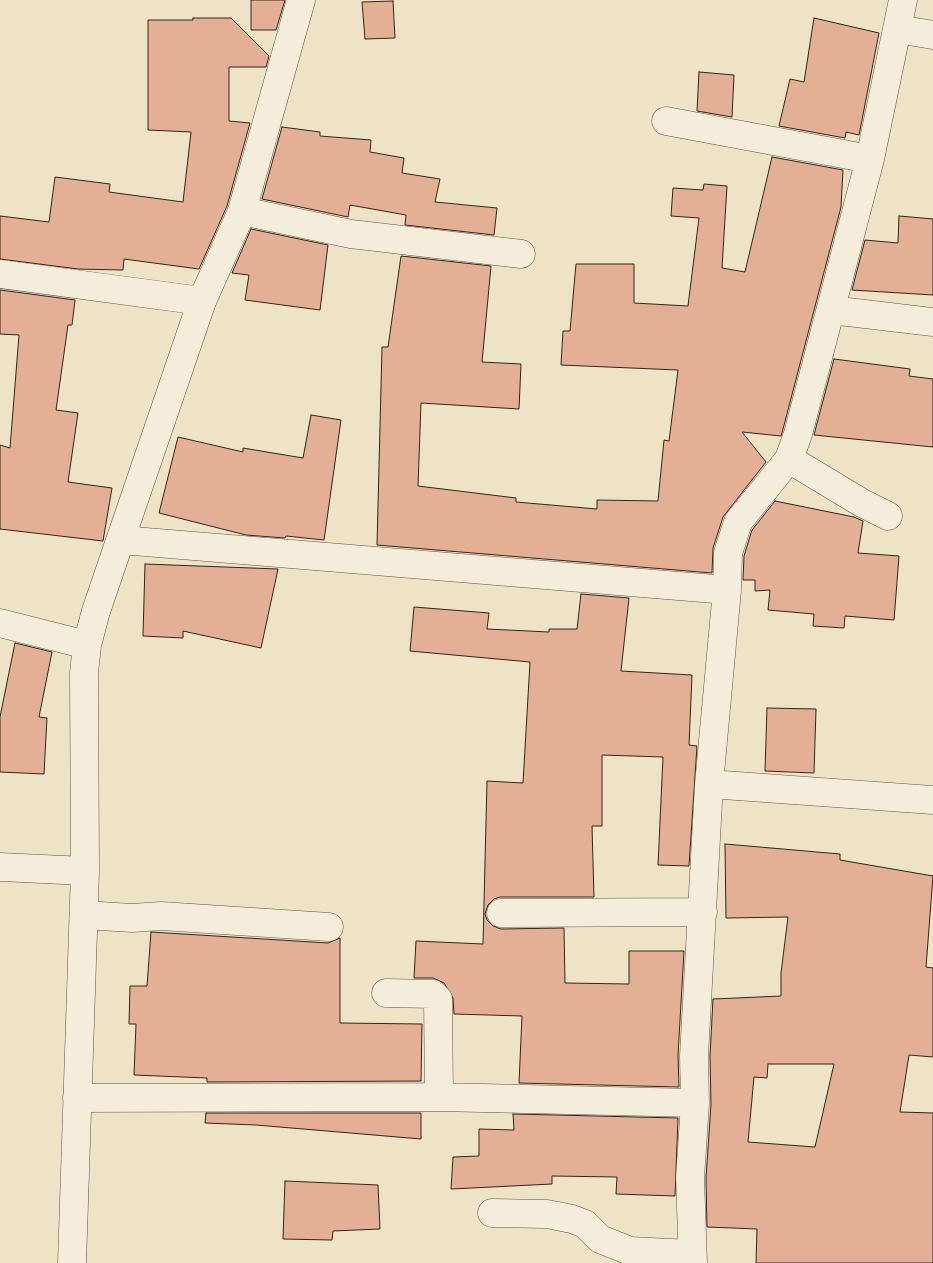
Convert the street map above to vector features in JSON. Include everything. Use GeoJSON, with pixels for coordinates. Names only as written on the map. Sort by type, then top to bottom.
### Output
{"type":"FeatureCollection","features":[{"type":"Feature","properties":{"kind":"street"},"geometry":{"type":"LineString","coordinates":[[72,1263],[84,915],[84,673],[87,645],[202,301],[242,211],[301,0]]}},
{"type":"Feature","properties":{"kind":"street"},"geometry":{"type":"LineString","coordinates":[[492,1212],[547,1214],[572,1219],[585,1224],[600,1239],[630,1251],[692,1258],[690,1178],[695,1103],[694,1056],[709,784],[727,590],[728,553],[738,522],[789,459],[798,434],[870,159],[902,0]]}},
{"type":"Feature","properties":{"kind":"street"},"geometry":{"type":"LineString","coordinates":[[897,29],[933,36]]}},
{"type":"Feature","properties":{"kind":"street"},"geometry":{"type":"LineString","coordinates":[[666,121],[870,159]]}},
{"type":"Feature","properties":{"kind":"street"},"geometry":{"type":"LineString","coordinates":[[242,211],[351,234],[521,254]]}},
{"type":"Feature","properties":{"kind":"street"},"geometry":{"type":"LineString","coordinates":[[0,274],[202,301]]}},
{"type":"Feature","properties":{"kind":"street"},"geometry":{"type":"LineString","coordinates":[[831,310],[933,322]]}},
{"type":"Feature","properties":{"kind":"street"},"geometry":{"type":"LineString","coordinates":[[789,459],[862,504],[888,516]]}},
{"type":"Feature","properties":{"kind":"street"},"geometry":{"type":"LineString","coordinates":[[121,540],[727,590]]}},
{"type":"Feature","properties":{"kind":"street"},"geometry":{"type":"LineString","coordinates":[[0,623],[87,645]]}},
{"type":"Feature","properties":{"kind":"street"},"geometry":{"type":"LineString","coordinates":[[709,784],[933,800]]}},
{"type":"Feature","properties":{"kind":"street"},"geometry":{"type":"LineString","coordinates":[[0,867],[85,871]]}},
{"type":"Feature","properties":{"kind":"street"},"geometry":{"type":"LineString","coordinates":[[501,913],[703,912]]}},
{"type":"Feature","properties":{"kind":"street"},"geometry":{"type":"LineString","coordinates":[[84,915],[132,918],[161,916],[329,927]]}},
{"type":"Feature","properties":{"kind":"street"},"geometry":{"type":"LineString","coordinates":[[386,993],[433,994],[438,999],[439,1097]]}},
{"type":"Feature","properties":{"kind":"street"},"geometry":{"type":"LineString","coordinates":[[77,1098],[439,1097],[695,1103]]}},
{"type":"Feature","properties":{"kind":"building"},"geometry":{"type":"Polygon","coordinates":[[[251,0],[285,0],[276,30],[251,30],[251,0]]]}},
{"type":"Feature","properties":{"kind":"building"},"geometry":{"type":"Polygon","coordinates":[[[393,1],[395,38],[365,39],[362,2],[393,1]]]}},
{"type":"Feature","properties":{"kind":"building"},"geometry":{"type":"Polygon","coordinates":[[[193,18],[231,18],[269,56],[266,67],[229,67],[229,121],[250,123],[227,206],[199,269],[124,259],[123,270],[78,269],[0,259],[0,216],[49,222],[55,177],[110,184],[109,192],[183,202],[191,132],[148,130],[148,20],[193,20],[193,18]]]}},
{"type":"Feature","properties":{"kind":"building"},"geometry":{"type":"Polygon","coordinates":[[[814,18],[879,33],[859,135],[846,132],[845,138],[779,126],[790,79],[804,82],[814,18]]]}},
{"type":"Feature","properties":{"kind":"building"},"geometry":{"type":"Polygon","coordinates":[[[699,72],[734,75],[732,117],[697,111],[699,72]]]}},
{"type":"Feature","properties":{"kind":"building"},"geometry":{"type":"Polygon","coordinates":[[[282,127],[320,132],[320,136],[371,140],[370,152],[404,158],[402,173],[440,179],[435,202],[497,208],[494,235],[405,225],[406,215],[350,205],[348,217],[262,199],[282,127]]]}},
{"type":"Feature","properties":{"kind":"building"},"geometry":{"type":"Polygon","coordinates":[[[772,157],[843,170],[841,207],[781,436],[742,432],[766,462],[723,517],[713,548],[712,573],[377,545],[382,347],[388,347],[401,256],[491,266],[482,362],[521,364],[519,409],[421,403],[418,486],[516,498],[516,502],[597,509],[597,500],[658,501],[664,440],[669,441],[678,370],[561,365],[563,331],[570,331],[576,264],[634,264],[634,303],[688,306],[699,218],[671,216],[673,188],[703,190],[704,184],[727,186],[722,268],[745,272],[772,157]]]}},
{"type":"Feature","properties":{"kind":"building"},"geometry":{"type":"Polygon","coordinates":[[[899,216],[933,219],[933,295],[852,290],[865,240],[898,243],[899,216]]]}},
{"type":"Feature","properties":{"kind":"building"},"geometry":{"type":"Polygon","coordinates":[[[251,229],[328,245],[320,310],[245,300],[249,275],[232,273],[251,229]]]}},
{"type":"Feature","properties":{"kind":"building"},"geometry":{"type":"Polygon","coordinates":[[[0,290],[75,300],[72,325],[68,325],[56,410],[78,413],[68,482],[112,488],[103,541],[0,529],[0,445],[10,448],[19,335],[0,334],[0,290]]]}},
{"type":"Feature","properties":{"kind":"building"},"geometry":{"type":"Polygon","coordinates":[[[834,359],[910,369],[909,376],[933,379],[933,447],[814,435],[834,359]]]}},
{"type":"Feature","properties":{"kind":"building"},"geometry":{"type":"Polygon","coordinates":[[[311,415],[341,420],[324,540],[286,536],[285,538],[246,535],[159,513],[178,437],[243,452],[243,448],[303,458],[311,415]]]}},
{"type":"Feature","properties":{"kind":"building"},"geometry":{"type":"Polygon","coordinates":[[[775,501],[854,517],[863,521],[858,553],[899,556],[894,620],[845,616],[844,628],[813,626],[814,614],[768,610],[770,590],[755,591],[755,580],[743,580],[744,556],[752,530],[775,501]]]}},
{"type":"Feature","properties":{"kind":"building"},"geometry":{"type":"Polygon","coordinates":[[[145,564],[278,569],[261,648],[183,631],[183,638],[143,636],[145,564]]]}},
{"type":"Feature","properties":{"kind":"building"},"geometry":{"type":"Polygon","coordinates":[[[581,594],[629,598],[621,671],[692,675],[689,745],[697,746],[689,866],[658,865],[663,757],[602,755],[602,826],[592,826],[594,897],[500,897],[494,899],[488,905],[485,914],[487,920],[493,926],[501,929],[564,928],[565,983],[629,984],[629,951],[684,951],[678,1055],[679,1087],[519,1083],[522,1016],[454,1014],[453,998],[444,983],[433,978],[414,978],[416,941],[483,944],[487,781],[523,783],[530,662],[410,651],[414,607],[489,613],[487,629],[549,632],[549,629],[577,629],[581,594]]]}},
{"type":"Feature","properties":{"kind":"building"},"geometry":{"type":"Polygon","coordinates":[[[15,643],[52,652],[39,717],[47,718],[44,774],[0,772],[0,717],[15,643]]]}},
{"type":"Feature","properties":{"kind":"building"},"geometry":{"type":"Polygon","coordinates":[[[767,708],[816,709],[814,773],[765,771],[767,708]]]}},
{"type":"Feature","properties":{"kind":"building"},"geometry":{"type":"Polygon","coordinates":[[[725,844],[840,854],[840,860],[933,876],[926,967],[933,968],[933,1057],[909,1055],[900,1112],[933,1113],[933,1263],[756,1263],[757,1229],[707,1227],[706,1178],[711,1104],[710,1056],[713,999],[781,996],[781,973],[788,917],[726,918],[725,844]],[[768,1064],[767,1078],[754,1077],[748,1142],[815,1147],[834,1064],[768,1064]]]}},
{"type":"Feature","properties":{"kind":"building"},"geometry":{"type":"Polygon","coordinates":[[[151,932],[328,943],[340,938],[340,1023],[422,1024],[421,1081],[207,1082],[207,1078],[134,1075],[136,1024],[129,1024],[130,986],[147,986],[151,932]]]}},
{"type":"Feature","properties":{"kind":"building"},"geometry":{"type":"Polygon","coordinates":[[[206,1113],[421,1113],[421,1139],[256,1125],[205,1123],[206,1113]]]}},
{"type":"Feature","properties":{"kind":"building"},"geometry":{"type":"Polygon","coordinates":[[[513,1114],[678,1118],[675,1196],[616,1194],[617,1177],[552,1176],[552,1184],[451,1189],[453,1157],[479,1156],[479,1129],[514,1130],[513,1114]]]}},
{"type":"Feature","properties":{"kind":"building"},"geometry":{"type":"Polygon","coordinates":[[[285,1181],[378,1185],[380,1229],[333,1231],[332,1240],[283,1239],[285,1181]]]}}]}
